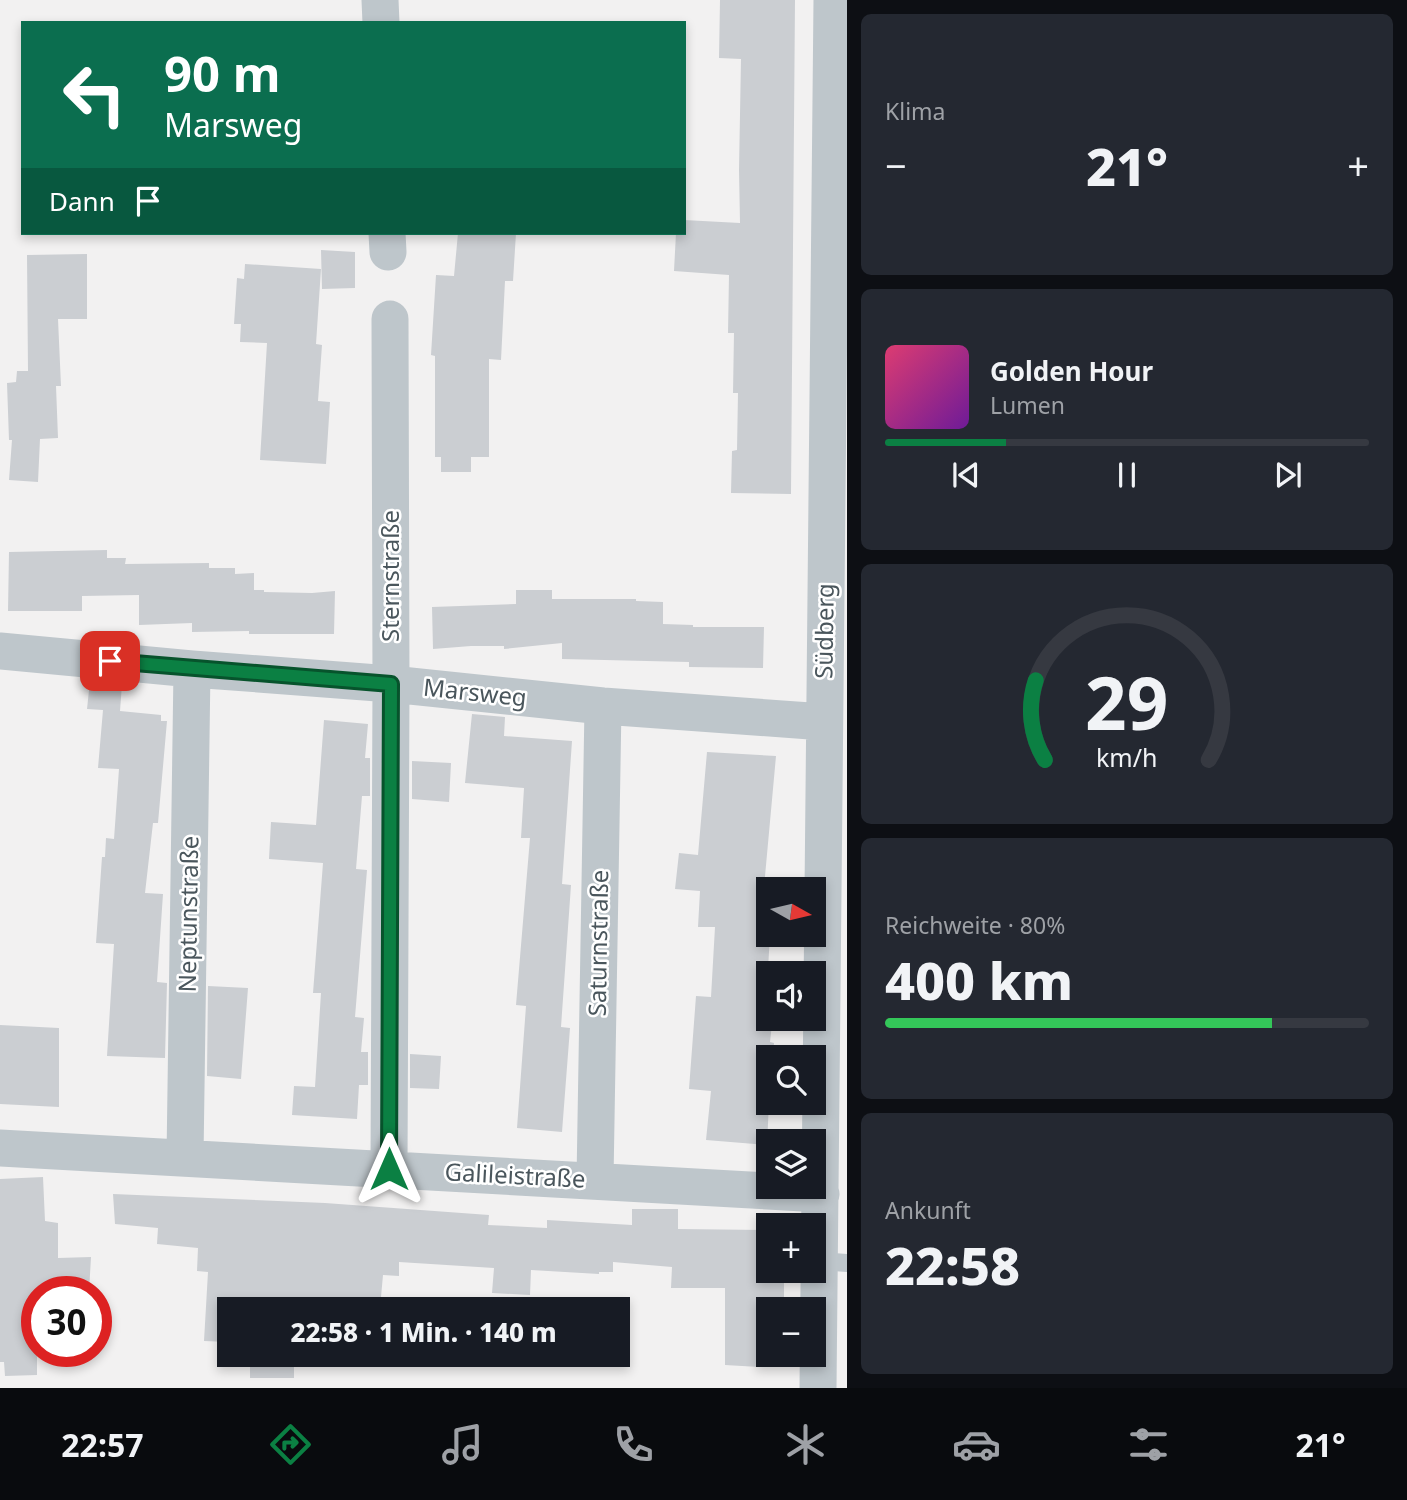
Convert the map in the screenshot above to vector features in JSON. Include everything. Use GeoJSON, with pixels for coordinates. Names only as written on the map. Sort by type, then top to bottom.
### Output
{"type":"FeatureCollection","features":[{"type":"Feature","properties":{"kind":"street"},"geometry":{"type":"LineString","coordinates":[[380,0],[380,21]]}},
{"type":"Feature","properties":{"kind":"street","name":"Südberg"},"geometry":{"type":"LineString","coordinates":[[826,1131],[834,1029],[824,722],[837,483],[838,289],[832,0]]}},
{"type":"Feature","properties":{"kind":"street","name":"Sternstraße"},"geometry":{"type":"LineString","coordinates":[[389,1169],[390,319]]}},
{"type":"Feature","properties":{"kind":"street","name":"Marsweg"},"geometry":{"type":"LineString","coordinates":[[0,651],[391,684],[603,706],[824,722]]}},
{"type":"Feature","properties":{"kind":"street","name":"Neptunstraße"},"geometry":{"type":"LineString","coordinates":[[185,1158],[192,669]]}},
{"type":"Feature","properties":{"kind":"street","name":"Saturnstraße"},"geometry":{"type":"LineString","coordinates":[[595,1180],[603,706]]}},
{"type":"Feature","properties":{"kind":"street","name":"Galileistraße"},"geometry":{"type":"LineString","coordinates":[[0,1148],[756,1190]]}},
{"type":"Feature","properties":{"kind":"street","name":"Südberg"},"geometry":{"type":"LineString","coordinates":[[818,1388],[834,1262],[822,1199]]}},
{"type":"Feature","properties":{"kind":"building"},"geometry":{"type":"Polygon","coordinates":[[[720,0],[795,0],[791,494],[731,493],[732,451],[737,450],[738,393],[733,393],[734,333],[728,333],[729,275],[674,271],[676,235],[686,235],[686,220],[740,223],[741,59],[719,58],[720,0]]]}},
{"type":"Feature","properties":{"kind":"building"},"geometry":{"type":"Polygon","coordinates":[[[458,235],[516,235],[513,281],[505,281],[501,360],[489,359],[489,457],[471,457],[471,472],[441,472],[441,457],[435,457],[435,356],[431,355],[436,275],[454,276],[458,235]]]}},
{"type":"Feature","properties":{"kind":"building"},"geometry":{"type":"Polygon","coordinates":[[[321,250],[355,252],[355,288],[322,289],[321,250]]]}},
{"type":"Feature","properties":{"kind":"building"},"geometry":{"type":"Polygon","coordinates":[[[87,254],[87,319],[58,319],[61,386],[56,386],[58,438],[40,439],[38,482],[9,480],[12,440],[9,440],[7,383],[16,382],[17,371],[28,371],[27,255],[87,254]]]}},
{"type":"Feature","properties":{"kind":"building"},"geometry":{"type":"Polygon","coordinates":[[[245,264],[321,269],[316,344],[322,345],[318,401],[330,402],[326,464],[260,460],[267,343],[240,342],[241,324],[234,324],[237,278],[244,279],[245,264]]]}},
{"type":"Feature","properties":{"kind":"building"},"geometry":{"type":"Polygon","coordinates":[[[107,550],[107,558],[126,558],[125,564],[209,563],[209,568],[235,568],[235,574],[254,573],[254,590],[264,592],[335,591],[334,634],[192,632],[192,623],[139,625],[139,595],[82,596],[82,611],[8,611],[9,552],[107,550]]]}},
{"type":"Feature","properties":{"kind":"building"},"geometry":{"type":"Polygon","coordinates":[[[516,590],[552,590],[552,599],[636,599],[663,602],[663,624],[693,627],[764,627],[763,668],[689,667],[689,662],[562,659],[562,643],[504,649],[504,646],[471,646],[433,649],[432,607],[516,604],[516,590]]]}},
{"type":"Feature","properties":{"kind":"building"},"geometry":{"type":"Polygon","coordinates":[[[90,681],[122,684],[120,711],[161,715],[161,721],[167,721],[158,823],[153,823],[145,893],[163,894],[157,982],[167,983],[165,1058],[107,1056],[114,944],[96,943],[102,857],[105,857],[106,838],[114,839],[119,769],[98,768],[103,710],[87,709],[90,681]]]}},
{"type":"Feature","properties":{"kind":"building"},"geometry":{"type":"Polygon","coordinates":[[[472,714],[505,717],[504,736],[572,741],[562,884],[571,885],[561,1027],[570,1028],[562,1132],[517,1128],[526,1006],[516,1005],[530,838],[521,838],[524,788],[465,783],[472,714]]]}},
{"type":"Feature","properties":{"kind":"building"},"geometry":{"type":"Polygon","coordinates":[[[324,720],[368,724],[365,758],[370,758],[370,796],[362,796],[356,869],[367,870],[355,1017],[364,1018],[361,1052],[368,1052],[368,1085],[359,1085],[357,1119],[292,1115],[294,1086],[315,1087],[321,993],[313,993],[323,863],[269,859],[271,822],[316,825],[324,720]]]}},
{"type":"Feature","properties":{"kind":"building"},"geometry":{"type":"Polygon","coordinates":[[[707,752],[776,756],[765,877],[756,877],[756,947],[769,947],[768,961],[756,961],[756,1031],[771,1031],[770,1042],[774,1043],[756,1045],[756,1115],[768,1115],[768,1129],[756,1129],[756,1144],[706,1140],[711,1091],[689,1089],[696,996],[711,997],[715,927],[698,927],[700,891],[675,889],[679,853],[698,855],[707,752]]]}},
{"type":"Feature","properties":{"kind":"building"},"geometry":{"type":"Polygon","coordinates":[[[412,761],[451,763],[449,802],[412,799],[412,761]]]}},
{"type":"Feature","properties":{"kind":"building"},"geometry":{"type":"Polygon","coordinates":[[[208,986],[248,988],[241,1079],[207,1076],[208,986]]]}},
{"type":"Feature","properties":{"kind":"building"},"geometry":{"type":"Polygon","coordinates":[[[0,1025],[59,1028],[59,1107],[0,1104],[0,1025]]]}},
{"type":"Feature","properties":{"kind":"building"},"geometry":{"type":"Polygon","coordinates":[[[410,1054],[441,1056],[439,1089],[410,1088],[410,1054]]]}},
{"type":"Feature","properties":{"kind":"building"},"geometry":{"type":"Polygon","coordinates":[[[43,1177],[45,1221],[58,1223],[58,1258],[91,1257],[90,1276],[21,1276],[21,1367],[37,1367],[37,1375],[5,1376],[4,1362],[0,1362],[0,1179],[43,1177]]]}},
{"type":"Feature","properties":{"kind":"building"},"geometry":{"type":"Polygon","coordinates":[[[113,1194],[325,1203],[489,1215],[488,1225],[547,1228],[547,1220],[632,1225],[632,1209],[678,1209],[678,1229],[756,1230],[756,1283],[784,1283],[784,1297],[756,1297],[756,1367],[725,1365],[725,1288],[671,1288],[672,1267],[613,1262],[613,1272],[599,1274],[531,1270],[530,1295],[492,1293],[494,1268],[399,1262],[399,1276],[383,1275],[381,1297],[217,1297],[217,1342],[204,1341],[208,1272],[197,1271],[198,1248],[157,1244],[158,1228],[115,1224],[113,1194]]]}},
{"type":"Feature","properties":{"kind":"building"},"geometry":{"type":"Polygon","coordinates":[[[250,1367],[294,1367],[294,1378],[250,1378],[250,1367]]]}},
{"type":"Feature","properties":{"kind":"route"},"geometry":{"type":"LineString","coordinates":[[110,661],[391,684],[389,1169]]}}]}
